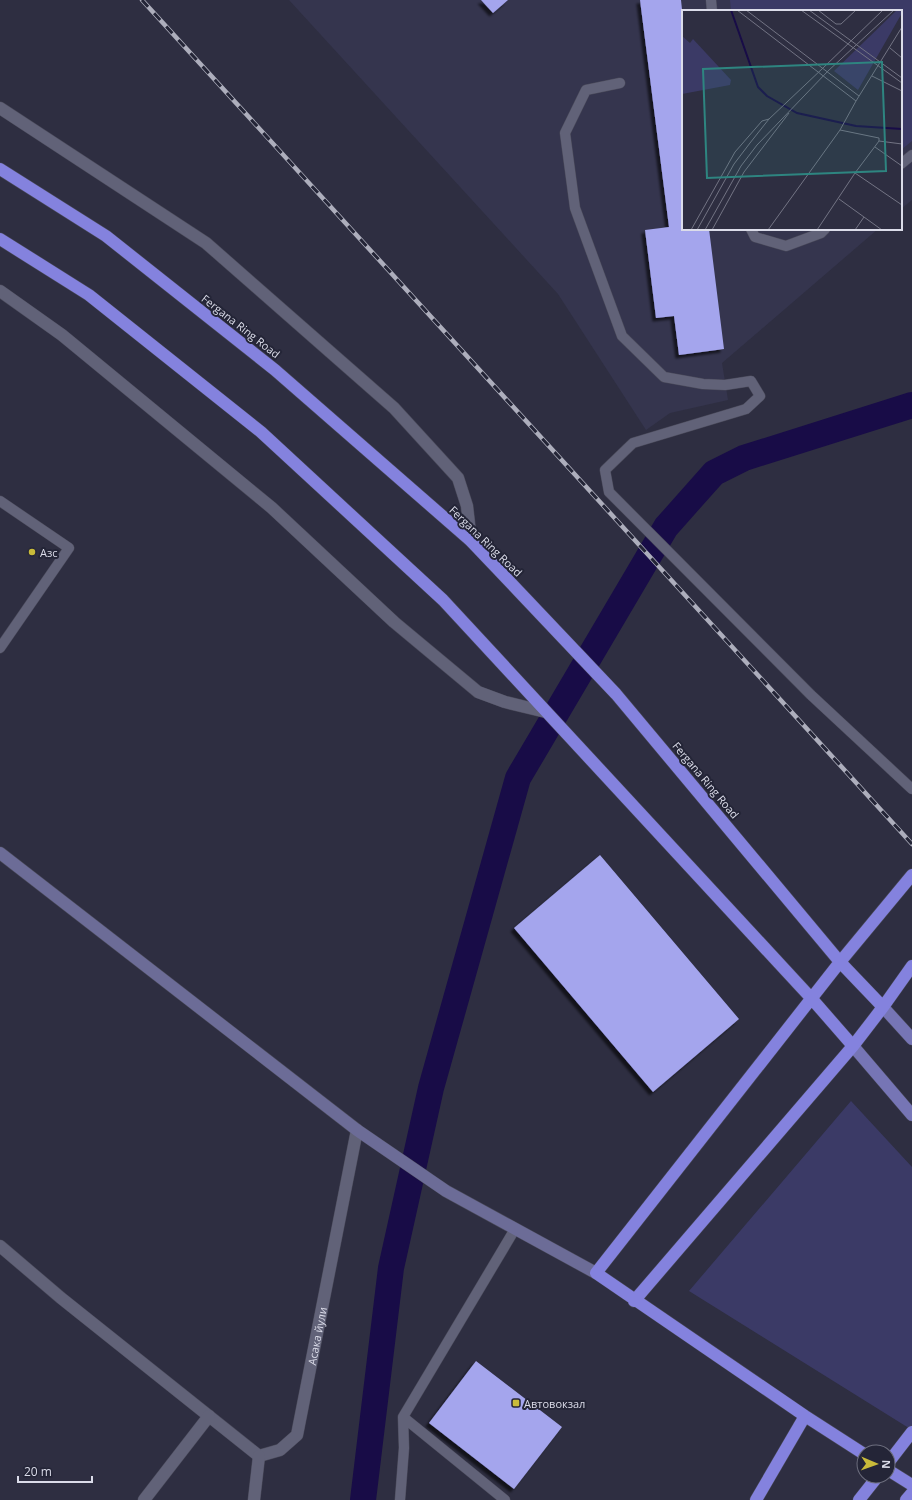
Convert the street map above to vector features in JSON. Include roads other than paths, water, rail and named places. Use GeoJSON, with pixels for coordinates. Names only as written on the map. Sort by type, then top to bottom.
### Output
{"type":"FeatureCollection","features":[{"type":"Feature","properties":{"kind":"highway","name":"Fergana Ring Road"},"geometry":{"type":"LineString","coordinates":[[0,169],[106,236],[275,370],[471,541],[616,694],[840,962],[883,1007]]}},
{"type":"Feature","properties":{"kind":"highway"},"geometry":{"type":"LineString","coordinates":[[0,239],[89,294],[261,432],[443,600],[812,999],[853,1046]]}},
{"type":"Feature","properties":{"kind":"highway"},"geometry":{"type":"LineString","coordinates":[[856,1449],[634,1301],[596,1273],[840,962],[912,876]]}},
{"type":"Feature","properties":{"kind":"highway"},"geometry":{"type":"LineString","coordinates":[[634,1301],[853,1046],[912,966]]}},
{"type":"Feature","properties":{"kind":"highway"},"geometry":{"type":"LineString","coordinates":[[756,1500],[805,1416]]}},
{"type":"Feature","properties":{"kind":"highway"},"geometry":{"type":"LineString","coordinates":[[896,1453],[912,1432]]}},
{"type":"Feature","properties":{"kind":"highway"},"geometry":{"type":"LineString","coordinates":[[896,1475],[912,1485]]}},
{"type":"Feature","properties":{"kind":"highway"},"geometry":{"type":"LineString","coordinates":[[859,1500],[872,1484]]}},
{"type":"Feature","properties":{"kind":"highway"},"geometry":{"type":"LineString","coordinates":[[906,1500],[912,1492]]}},
{"type":"Feature","properties":{"kind":"main road"},"geometry":{"type":"LineString","coordinates":[[0,853],[357,1130],[446,1191],[596,1273]]}},
{"type":"Feature","properties":{"kind":"main road"},"geometry":{"type":"LineString","coordinates":[[883,1007],[912,1039]]}},
{"type":"Feature","properties":{"kind":"main road"},"geometry":{"type":"LineString","coordinates":[[853,1046],[912,1115]]}},
{"type":"Feature","properties":{"kind":"street"},"geometry":{"type":"LineString","coordinates":[[0,108],[206,243],[394,408],[458,478],[467,506],[471,541]]}},
{"type":"Feature","properties":{"kind":"street"},"geometry":{"type":"LineString","coordinates":[[0,291],[62,335],[272,508],[394,622],[478,692],[505,702],[547,712]]}},
{"type":"Feature","properties":{"kind":"street","name":"Асака йули"},"geometry":{"type":"LineString","coordinates":[[259,1456],[280,1450],[297,1435],[357,1130]]}},
{"type":"Feature","properties":{"kind":"street"},"geometry":{"type":"LineString","coordinates":[[0,1246],[61,1298],[259,1456],[254,1500]]}},
{"type":"Feature","properties":{"kind":"street"},"geometry":{"type":"LineString","coordinates":[[144,1500],[209,1416]]}},
{"type":"Feature","properties":{"kind":"lane"},"geometry":{"type":"LineString","coordinates":[[711,0],[712,10]]}},
{"type":"Feature","properties":{"kind":"lane"},"geometry":{"type":"LineString","coordinates":[[620,83],[586,90],[565,132],[575,208],[622,336],[664,376],[703,384],[725,385],[751,380],[760,396],[746,409],[633,443],[605,470],[608,492],[811,695],[912,789]]}},
{"type":"Feature","properties":{"kind":"lane"},"geometry":{"type":"LineString","coordinates":[[902,163],[912,155]]}},
{"type":"Feature","properties":{"kind":"lane"},"geometry":{"type":"LineString","coordinates":[[751,230],[755,238],[786,246],[824,230]]}},
{"type":"Feature","properties":{"kind":"lane"},"geometry":{"type":"LineString","coordinates":[[0,501],[69,548],[0,648]]}},
{"type":"Feature","properties":{"kind":"lane"},"geometry":{"type":"LineString","coordinates":[[400,1500],[404,1448],[403,1417],[515,1229]]}},
{"type":"Feature","properties":{"kind":"lane"},"geometry":{"type":"LineString","coordinates":[[403,1417],[505,1500]]}},
{"type":"Feature","properties":{"kind":"waterway"},"geometry":{"type":"LineString","coordinates":[[363,1500],[391,1268],[431,1088],[518,778],[666,527],[714,473],[744,458],[912,405]]}},
{"type":"Feature","properties":{"kind":"railway"},"geometry":{"type":"LineString","coordinates":[[142,0],[912,844]]}},
{"type":"Feature","properties":{"kind":"place","name":"Азс"},"geometry":{"type":"Point","coordinates":[32,552]}},
{"type":"Feature","properties":{"kind":"place","name":"Автовокзал"},"geometry":{"type":"Point","coordinates":[516,1403]}}]}
